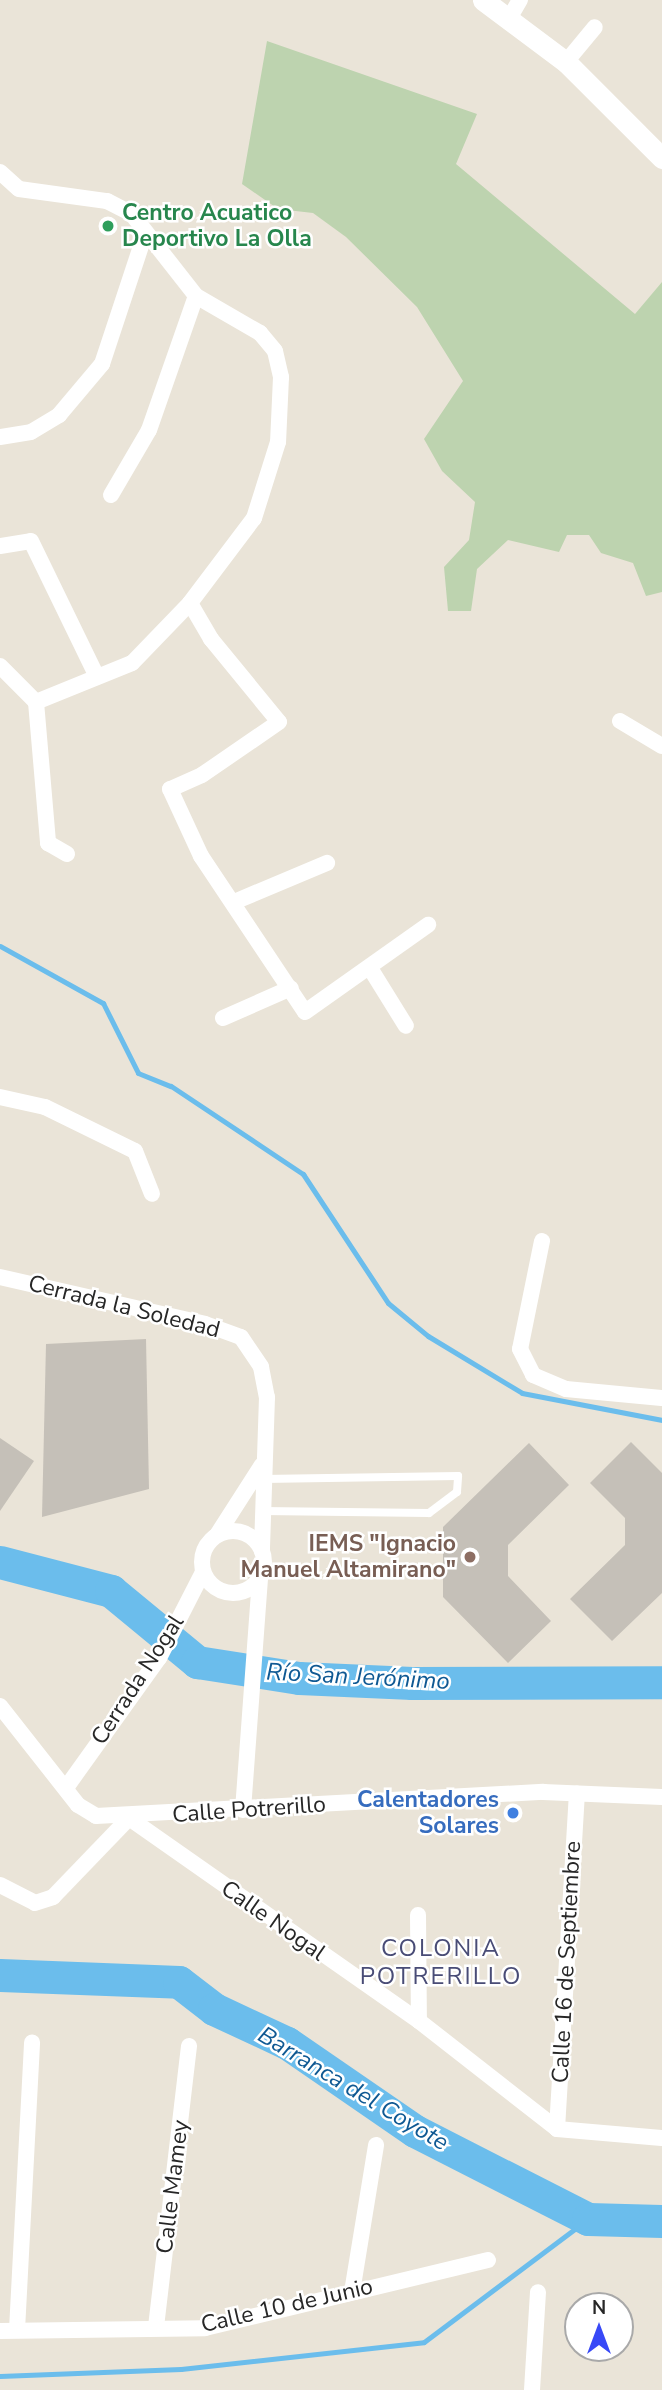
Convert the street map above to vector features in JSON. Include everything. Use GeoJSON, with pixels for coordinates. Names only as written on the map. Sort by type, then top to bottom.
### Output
{"type":"FeatureCollection","features":[{"type":"Feature","properties":{"kind":"street"},"geometry":{"type":"LineString","coordinates":[[484,0],[515,9],[566,62],[660,150]]}},
{"type":"Feature","properties":{"kind":"street"},"geometry":{"type":"LineString","coordinates":[[566,62],[595,27]]}},
{"type":"Feature","properties":{"kind":"street"},"geometry":{"type":"LineString","coordinates":[[0,172],[19,189],[107,201],[131,213],[144,237],[196,296],[260,332],[275,351],[281,377],[278,442],[254,518],[190,603],[132,663],[36,702]]}},
{"type":"Feature","properties":{"kind":"street"},"geometry":{"type":"LineString","coordinates":[[0,437],[31,432],[59,415],[102,364],[144,237]]}},
{"type":"Feature","properties":{"kind":"street"},"geometry":{"type":"LineString","coordinates":[[111,495],[149,430],[196,296]]}},
{"type":"Feature","properties":{"kind":"street"},"geometry":{"type":"LineString","coordinates":[[0,546],[31,541],[97,677]]}},
{"type":"Feature","properties":{"kind":"street"},"geometry":{"type":"LineString","coordinates":[[190,603],[211,639],[279,722],[202,775],[170,789],[201,856],[305,1012],[428,925]]}},
{"type":"Feature","properties":{"kind":"street"},"geometry":{"type":"LineString","coordinates":[[0,666],[36,702],[48,843],[67,854]]}},
{"type":"Feature","properties":{"kind":"street"},"geometry":{"type":"LineString","coordinates":[[620,722],[662,746]]}},
{"type":"Feature","properties":{"kind":"street"},"geometry":{"type":"LineString","coordinates":[[234,902],[327,863]]}},
{"type":"Feature","properties":{"kind":"street"},"geometry":{"type":"LineString","coordinates":[[370,968],[406,1027]]}},
{"type":"Feature","properties":{"kind":"street"},"geometry":{"type":"LineString","coordinates":[[223,1018],[291,988]]}},
{"type":"Feature","properties":{"kind":"street"},"geometry":{"type":"LineString","coordinates":[[0,1097],[45,1107],[135,1151],[152,1194]]}},
{"type":"Feature","properties":{"kind":"street"},"geometry":{"type":"LineString","coordinates":[[542,1241],[520,1349],[533,1375],[566,1389],[662,1398]]}},
{"type":"Feature","properties":{"kind":"street","name":"Cerrada la Soledad"},"geometry":{"type":"LineString","coordinates":[[0,1277],[205,1324],[241,1337],[254,1352],[265,1387],[262,1551]]}},
{"type":"Feature","properties":{"kind":"street"},"geometry":{"type":"LineString","coordinates":[[260,1577],[245,1591],[225,1593],[203,1572],[203,1551],[263,1471]]}},
{"type":"Feature","properties":{"kind":"street"},"geometry":{"type":"LineString","coordinates":[[217,1535],[248,1535],[262,1551],[243,1810]]}},
{"type":"Feature","properties":{"kind":"street","name":"Cerrada Nogal"},"geometry":{"type":"LineString","coordinates":[[68,1785],[159,1658],[203,1572]]}},
{"type":"Feature","properties":{"kind":"street","name":"Calle Potrerillo"},"geometry":{"type":"LineString","coordinates":[[2,1715],[68,1785],[78,1805],[96,1816],[129,1818],[577,1794],[662,1797]]}},
{"type":"Feature","properties":{"kind":"street","name":"Calle 16 de Septiembre"},"geometry":{"type":"LineString","coordinates":[[557,2129],[577,1794]]}},
{"type":"Feature","properties":{"kind":"street"},"geometry":{"type":"LineString","coordinates":[[0,1885],[35,1903],[53,1897],[129,1818]]}},
{"type":"Feature","properties":{"kind":"street","name":"Calle Nogal"},"geometry":{"type":"LineString","coordinates":[[129,1818],[419,2021],[557,2129]]}},
{"type":"Feature","properties":{"kind":"street"},"geometry":{"type":"LineString","coordinates":[[418,1915],[419,2021]]}},
{"type":"Feature","properties":{"kind":"street"},"geometry":{"type":"LineString","coordinates":[[17,2330],[32,2042]]}},
{"type":"Feature","properties":{"kind":"street","name":"Calle Mamey"},"geometry":{"type":"LineString","coordinates":[[156,2327],[189,2046]]}},
{"type":"Feature","properties":{"kind":"street"},"geometry":{"type":"LineString","coordinates":[[557,2129],[662,2138]]}},
{"type":"Feature","properties":{"kind":"street"},"geometry":{"type":"LineString","coordinates":[[352,2292],[376,2146]]}},
{"type":"Feature","properties":{"kind":"street","name":"Calle 10 de Junio"},"geometry":{"type":"LineString","coordinates":[[0,2331],[205,2328],[488,2260]]}},
{"type":"Feature","properties":{"kind":"street"},"geometry":{"type":"LineString","coordinates":[[532,2390],[538,2292]]}},
{"type":"Feature","properties":{"kind":"lane"},"geometry":{"type":"LineString","coordinates":[[262,1511],[429,1514],[457,1492],[458,1476],[263,1471]]}},
{"type":"Feature","properties":{"kind":"green space"},"geometry":{"type":"Polygon","coordinates":[[[267,41],[477,114],[456,164],[635,314],[662,282],[662,592],[646,596],[633,563],[601,553],[589,535],[567,535],[559,552],[508,540],[477,569],[471,611],[448,611],[444,567],[469,540],[475,502],[442,471],[424,439],[463,381],[417,307],[346,237],[313,213],[278,209],[242,184],[267,41]]]}},
{"type":"Feature","properties":{"kind":"building"},"geometry":{"type":"Polygon","coordinates":[[[146,1339],[149,1489],[42,1517],[46,1344],[146,1339]]]}},
{"type":"Feature","properties":{"kind":"building"},"geometry":{"type":"Polygon","coordinates":[[[0,1438],[34,1461],[0,1511],[0,1438]]]}},
{"type":"Feature","properties":{"kind":"building"},"geometry":{"type":"Polygon","coordinates":[[[631,1442],[662,1473],[662,1593],[612,1641],[570,1599],[625,1545],[625,1518],[590,1483],[631,1442]]]}},
{"type":"Feature","properties":{"kind":"building"},"geometry":{"type":"Polygon","coordinates":[[[529,1443],[569,1485],[508,1545],[508,1576],[551,1621],[508,1663],[443,1597],[443,1527],[529,1443]]]}},
{"type":"Feature","properties":{"kind":"waterway"},"geometry":{"type":"LineString","coordinates":[[0,946],[103,1003],[138,1073],[171,1086],[303,1174],[388,1303],[428,1336],[522,1393],[662,1420]]}},
{"type":"Feature","properties":{"kind":"waterway","name":"Río San Jerónimo"},"geometry":{"type":"LineString","coordinates":[[0,1562],[111,1591],[197,1662],[299,1678],[412,1683],[662,1682]]}},
{"type":"Feature","properties":{"kind":"waterway","name":"Barranca del Coyote"},"geometry":{"type":"LineString","coordinates":[[0,1975],[179,1982],[214,2009],[287,2043],[415,2131],[588,2219],[662,2221]]}},
{"type":"Feature","properties":{"kind":"waterway"},"geometry":{"type":"LineString","coordinates":[[0,2376],[181,2369],[424,2342],[588,2219]]}},
{"type":"Feature","properties":{"kind":"place","name":"Centro Acuatico Deportivo La Olla"},"geometry":{"type":"Point","coordinates":[108,226]}},
{"type":"Feature","properties":{"kind":"place","name":"IEMS \"Ignacio Manuel Altamirano\""},"geometry":{"type":"Point","coordinates":[470,1557]}},
{"type":"Feature","properties":{"kind":"place","name":"Calentadores Solares"},"geometry":{"type":"Point","coordinates":[513,1813]}},
{"type":"Feature","properties":{"kind":"district","name":"COLONIA POTRERILLO"},"geometry":{"type":"Point","coordinates":[441,1963]}}]}
